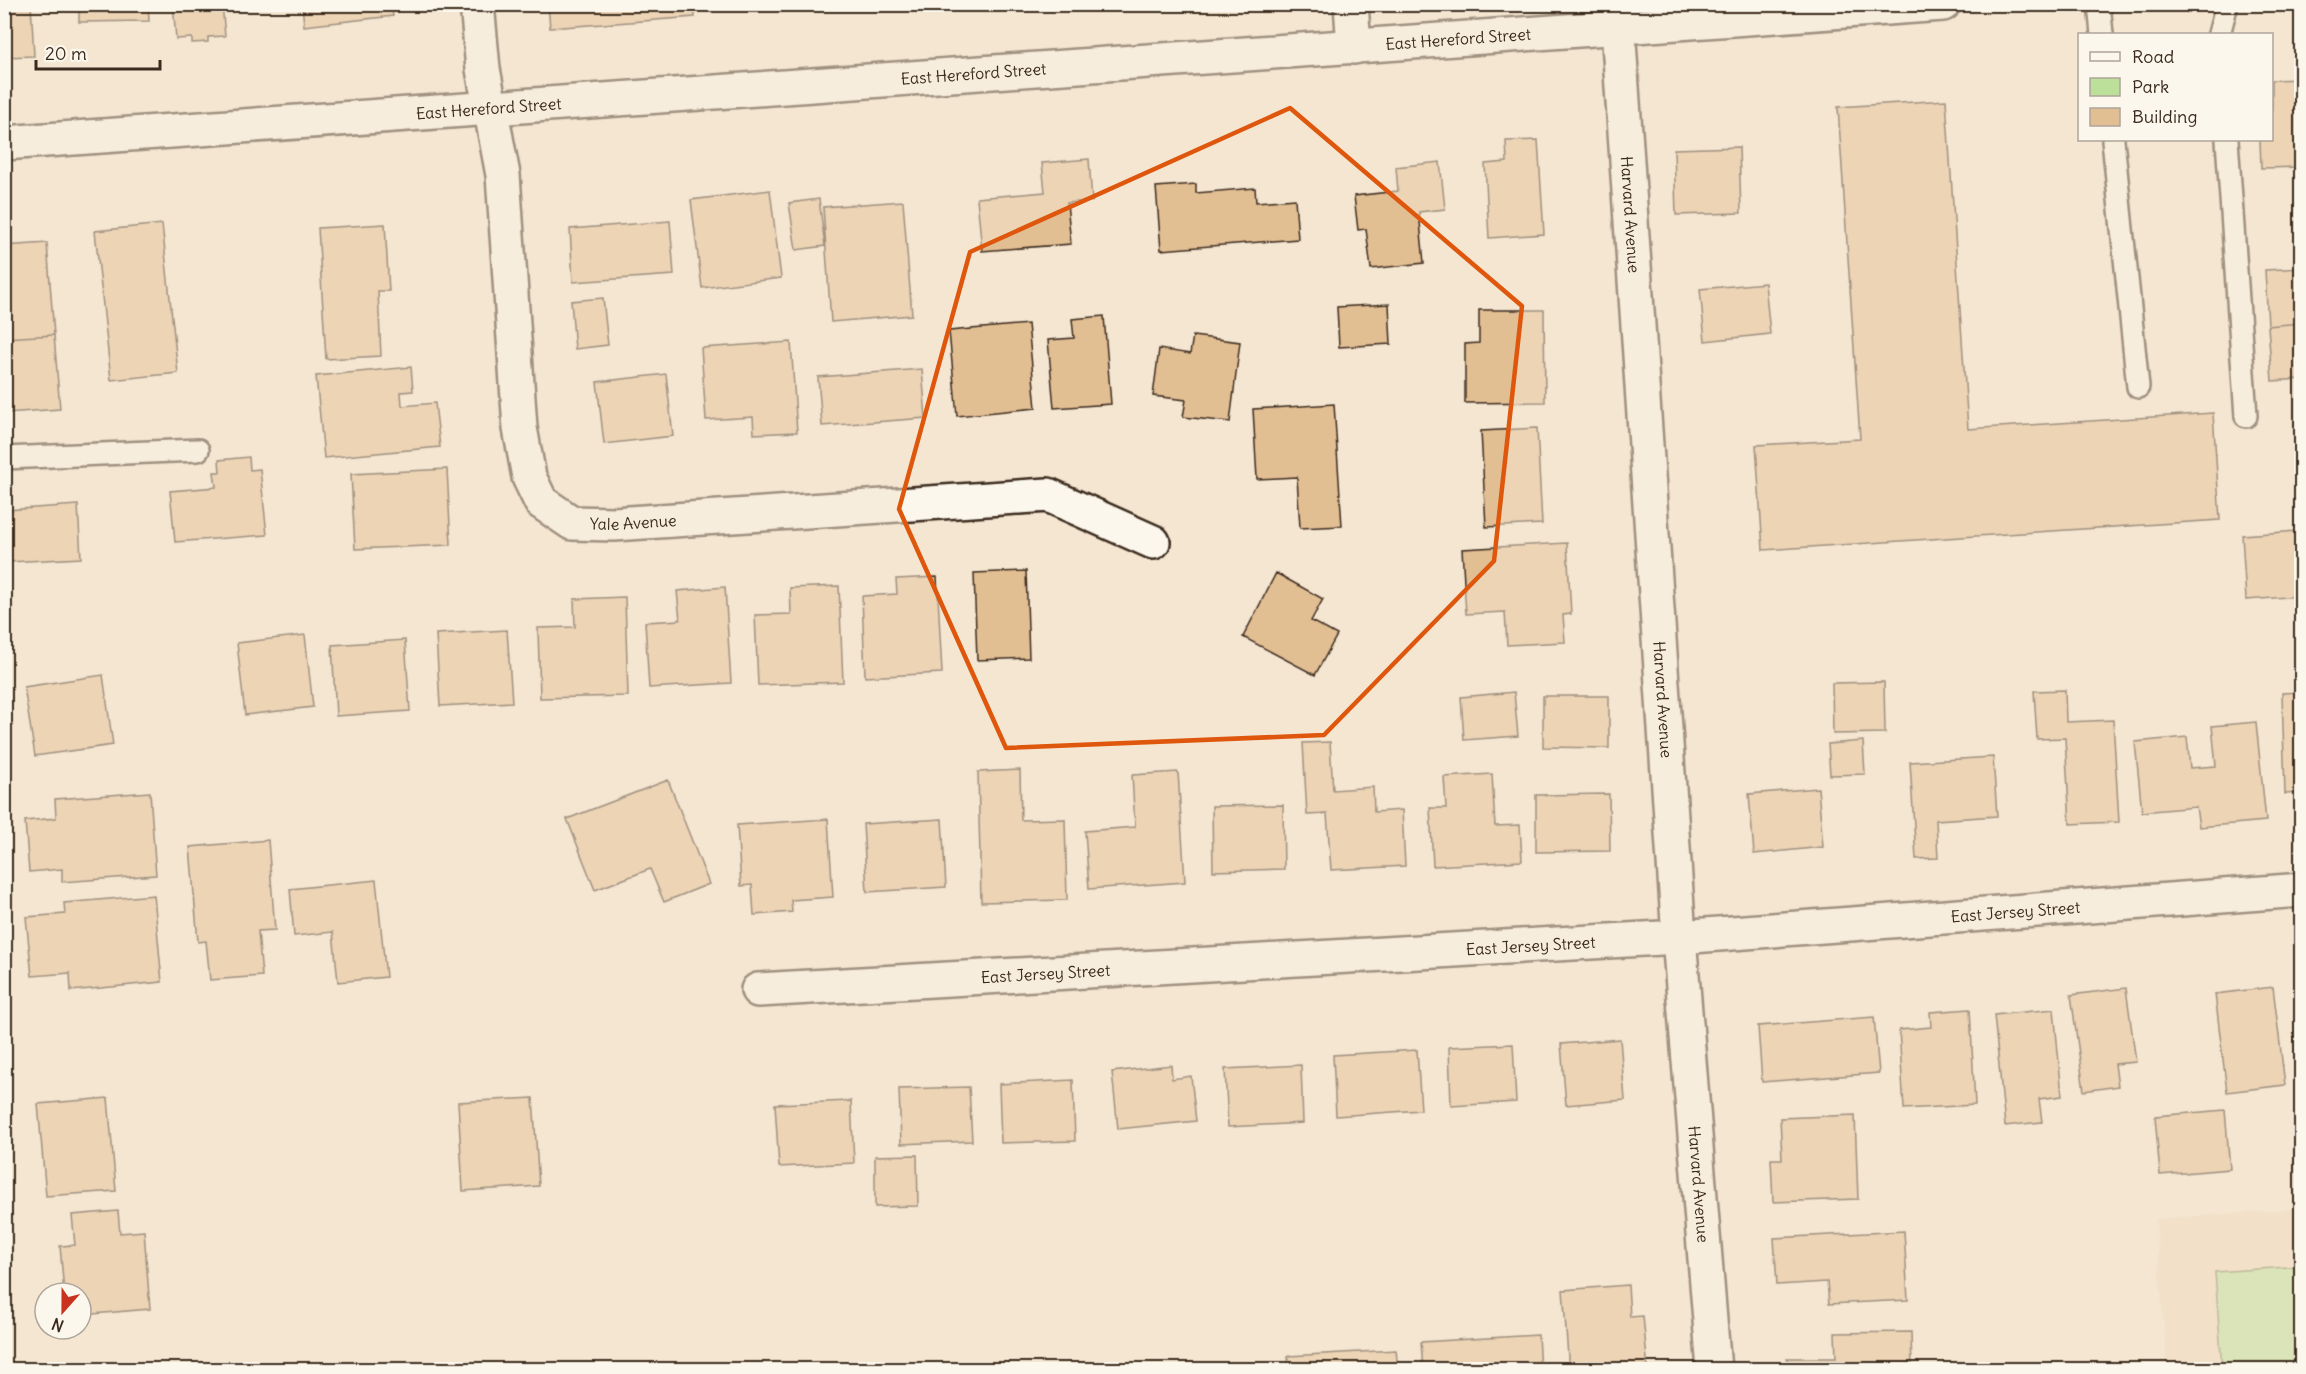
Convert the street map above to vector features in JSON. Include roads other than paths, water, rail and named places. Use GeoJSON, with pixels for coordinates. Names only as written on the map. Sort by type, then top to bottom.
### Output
{"type":"FeatureCollection","features":[{"type":"Feature","properties":{"kind":"street","name":"Yale Avenue"},"geometry":{"type":"LineString","coordinates":[[477,4],[483,69],[503,175],[520,428],[529,477],[541,502],[572,523],[614,524],[1048,495],[1153,542]]}},
{"type":"Feature","properties":{"kind":"street"},"geometry":{"type":"LineString","coordinates":[[1351,4],[1354,47]]}},
{"type":"Feature","properties":{"kind":"street","name":"East Hereford Street"},"geometry":{"type":"LineString","coordinates":[[4,143],[491,110],[1943,4]]}},
{"type":"Feature","properties":{"kind":"street","name":"Harvard Avenue"},"geometry":{"type":"LineString","coordinates":[[1618,27],[1678,937],[1714,1370]]}},
{"type":"Feature","properties":{"kind":"street","name":"East Jersey Street"},"geometry":{"type":"LineString","coordinates":[[758,990],[1678,937],[2301,890]]}},
{"type":"Feature","properties":{"kind":"lane"},"geometry":{"type":"LineString","coordinates":[[2099,4],[2102,33]]}},
{"type":"Feature","properties":{"kind":"lane"},"geometry":{"type":"LineString","coordinates":[[2220,33],[2227,4]]}},
{"type":"Feature","properties":{"kind":"lane"},"geometry":{"type":"LineString","coordinates":[[2113,141],[2138,387]]}},
{"type":"Feature","properties":{"kind":"lane"},"geometry":{"type":"LineString","coordinates":[[2227,141],[2246,416]]}},
{"type":"Feature","properties":{"kind":"lane"},"geometry":{"type":"LineString","coordinates":[[4,458],[198,450]]}}]}
